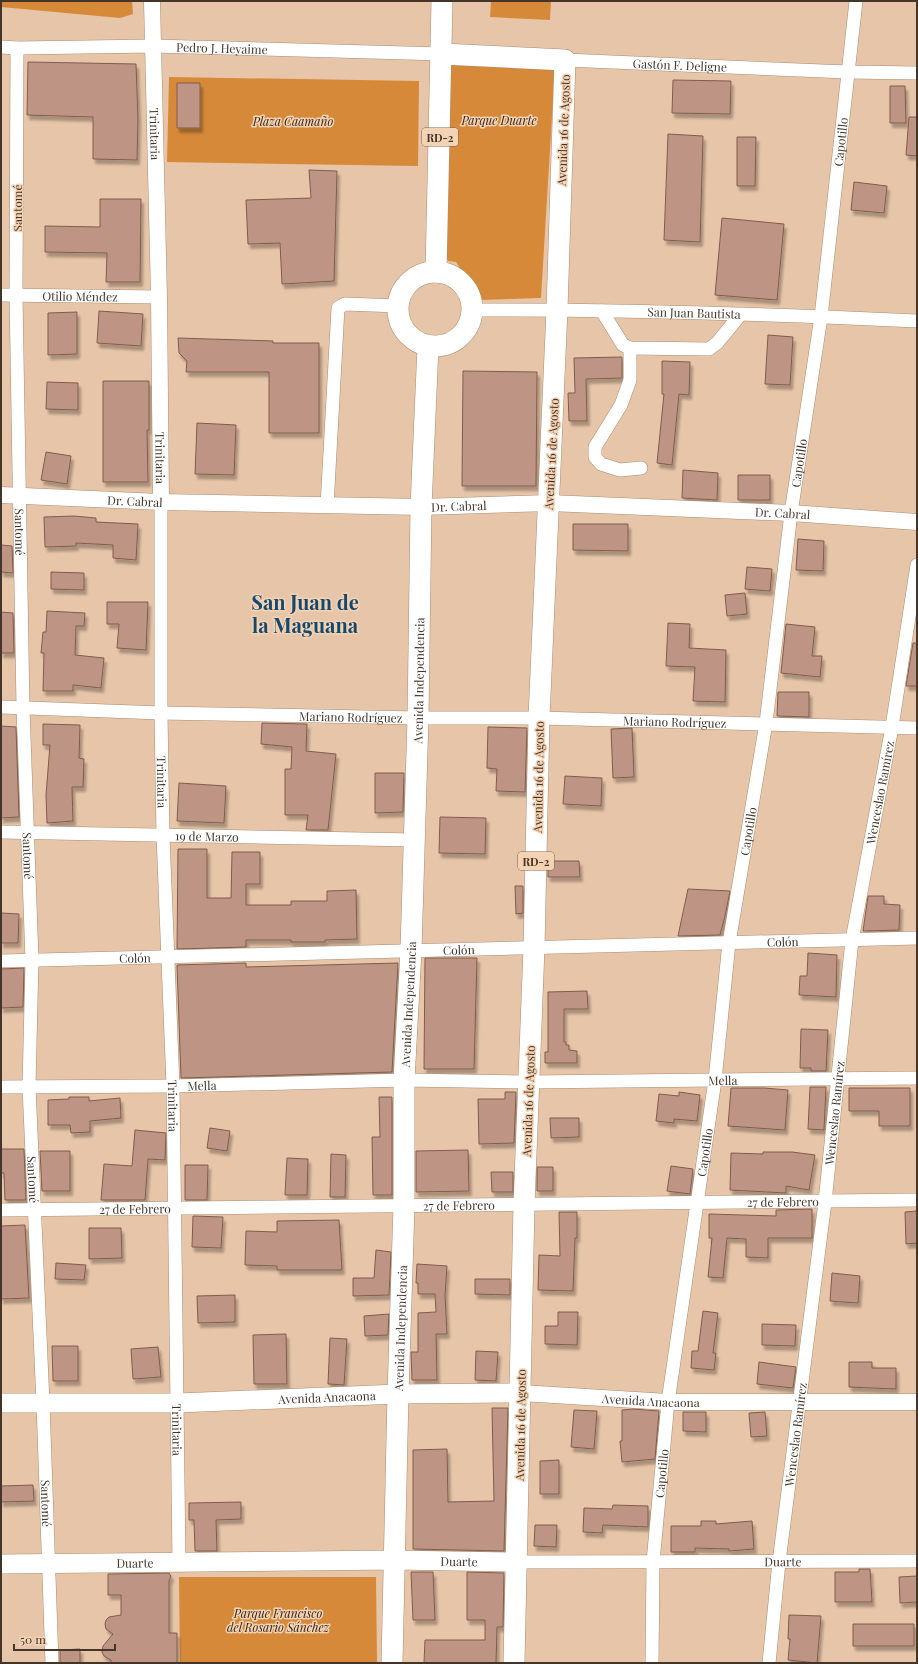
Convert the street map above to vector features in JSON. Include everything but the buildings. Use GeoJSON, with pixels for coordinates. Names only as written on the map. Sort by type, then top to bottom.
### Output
{"type":"FeatureCollection","features":[{"type":"Feature","properties":{"kind":"main road","name":"RD-2"},"geometry":{"type":"LineString","coordinates":[[436,272],[442,1]]}},
{"type":"Feature","properties":{"kind":"main road","name":"Gastón F. Deligne"},"geometry":{"type":"LineString","coordinates":[[442,54],[565,60]]}},
{"type":"Feature","properties":{"kind":"main road","name":"Avenida 16 de Agosto"},"geometry":{"type":"LineString","coordinates":[[514,1663],[518,1562],[524,1205],[534,948],[539,718],[558,309],[565,60]]}},
{"type":"Feature","properties":{"kind":"main road"},"geometry":{"type":"LineString","coordinates":[[436,272],[447,274],[461,284],[470,298],[472,310],[466,328],[463,333],[453,342],[441,346],[428,346],[413,339],[402,327],[398,317],[398,306],[401,295],[406,286],[415,278],[436,272]]}},
{"type":"Feature","properties":{"kind":"main road","name":"Avenida Independencia"},"geometry":{"type":"LineString","coordinates":[[392,1663],[404,1206],[404,1080],[411,950],[418,718],[421,507],[428,346]]}},
{"type":"Feature","properties":{"kind":"main road","name":"Avenida Anacaona"},"geometry":{"type":"LineString","coordinates":[[1,1403],[178,1403],[398,1394],[521,1393]]}},
{"type":"Feature","properties":{"kind":"main road","name":"Duarte"},"geometry":{"type":"LineString","coordinates":[[1,1564],[395,1560],[518,1562]]}},
{"type":"Feature","properties":{"kind":"street","name":"Trinitaria"},"geometry":{"type":"LineString","coordinates":[[152,1],[159,297],[163,836],[173,1086],[179,1563]]}},
{"type":"Feature","properties":{"kind":"street","name":"Capotillo"},"geometry":{"type":"LineString","coordinates":[[652,1663],[653,1562],[668,1402],[715,1080],[729,943],[766,723],[791,513],[821,317],[856,1]]}},
{"type":"Feature","properties":{"kind":"street","name":"Pedro J. Heyaime"},"geometry":{"type":"LineString","coordinates":[[1,47],[153,46],[442,54]]}},
{"type":"Feature","properties":{"kind":"street","name":"Santomé"},"geometry":{"type":"LineString","coordinates":[[17,48],[16,295],[23,708],[32,960],[29,1087],[43,1403],[52,1663]]}},
{"type":"Feature","properties":{"kind":"street","name":"Gastón F. Deligne"},"geometry":{"type":"LineString","coordinates":[[565,60],[847,72],[917,73]]}},
{"type":"Feature","properties":{"kind":"street","name":"Otilio Méndez"},"geometry":{"type":"LineString","coordinates":[[1,294],[159,297]]}},
{"type":"Feature","properties":{"kind":"street"},"geometry":{"type":"LineString","coordinates":[[327,506],[338,308],[345,304],[398,306]]}},
{"type":"Feature","properties":{"kind":"street","name":"San Juan Bautista"},"geometry":{"type":"LineString","coordinates":[[472,310],[558,309],[917,321]]}},
{"type":"Feature","properties":{"kind":"street"},"geometry":{"type":"LineString","coordinates":[[602,311],[623,345],[630,348],[709,349],[717,343],[740,314]]}},
{"type":"Feature","properties":{"kind":"street"},"geometry":{"type":"LineString","coordinates":[[630,348],[630,380],[622,405],[595,447],[595,457],[601,464],[620,470],[641,468]]}},
{"type":"Feature","properties":{"kind":"street","name":"Dr. Cabral"},"geometry":{"type":"LineString","coordinates":[[1,495],[161,502],[327,506],[421,507],[549,503],[791,513],[917,522]]}},
{"type":"Feature","properties":{"kind":"street","name":"Wenceslao Ramírez"},"geometry":{"type":"LineString","coordinates":[[769,1663],[779,1562],[825,1202],[852,940],[892,727],[917,566]]}},
{"type":"Feature","properties":{"kind":"street","name":"Mariano Rodríguez"},"geometry":{"type":"LineString","coordinates":[[1,707],[161,713],[418,718],[539,718],[917,728]]}},
{"type":"Feature","properties":{"kind":"street","name":"19 de Marzo"},"geometry":{"type":"LineString","coordinates":[[1,832],[414,840]]}},
{"type":"Feature","properties":{"kind":"street","name":"Colón"},"geometry":{"type":"LineString","coordinates":[[1,961],[917,938]]}},
{"type":"Feature","properties":{"kind":"street","name":"Mella"},"geometry":{"type":"LineString","coordinates":[[1,1087],[173,1086],[404,1080],[528,1082],[917,1078]]}},
{"type":"Feature","properties":{"kind":"street","name":"27 de Febrero"},"geometry":{"type":"LineString","coordinates":[[1,1210],[917,1200]]}},
{"type":"Feature","properties":{"kind":"street","name":"Avenida Anacaona"},"geometry":{"type":"LineString","coordinates":[[521,1393],[668,1402],[917,1402]]}},
{"type":"Feature","properties":{"kind":"street","name":"Duarte"},"geometry":{"type":"LineString","coordinates":[[518,1562],[917,1561]]}},
{"type":"Feature","properties":{"kind":"green space"},"geometry":{"type":"Polygon","coordinates":[[[1,1],[132,1],[133,14],[120,18],[1,7],[1,1]]]}},
{"type":"Feature","properties":{"kind":"green space"},"geometry":{"type":"Polygon","coordinates":[[[491,1],[551,1],[550,20],[490,17],[491,1]]]}},
{"type":"Feature","properties":{"kind":"green space","name":"Parque Duarte"},"geometry":{"type":"Polygon","coordinates":[[[449,61],[555,67],[541,298],[480,300],[456,262],[448,261],[441,244],[449,61]]]}},
{"type":"Feature","properties":{"kind":"green space","name":"Plaza Caamaño"},"geometry":{"type":"Polygon","coordinates":[[[169,77],[419,81],[418,166],[167,162],[169,77]]]}},
{"type":"Feature","properties":{"kind":"green space","name":"Parque Francisco del Rosario Sánchez"},"geometry":{"type":"Polygon","coordinates":[[[179,1577],[376,1577],[377,1663],[180,1663],[179,1577]]]}},
{"type":"Feature","properties":{"kind":"district","name":"San Juan de la Maguana"},"geometry":{"type":"Point","coordinates":[305,612]}}]}
